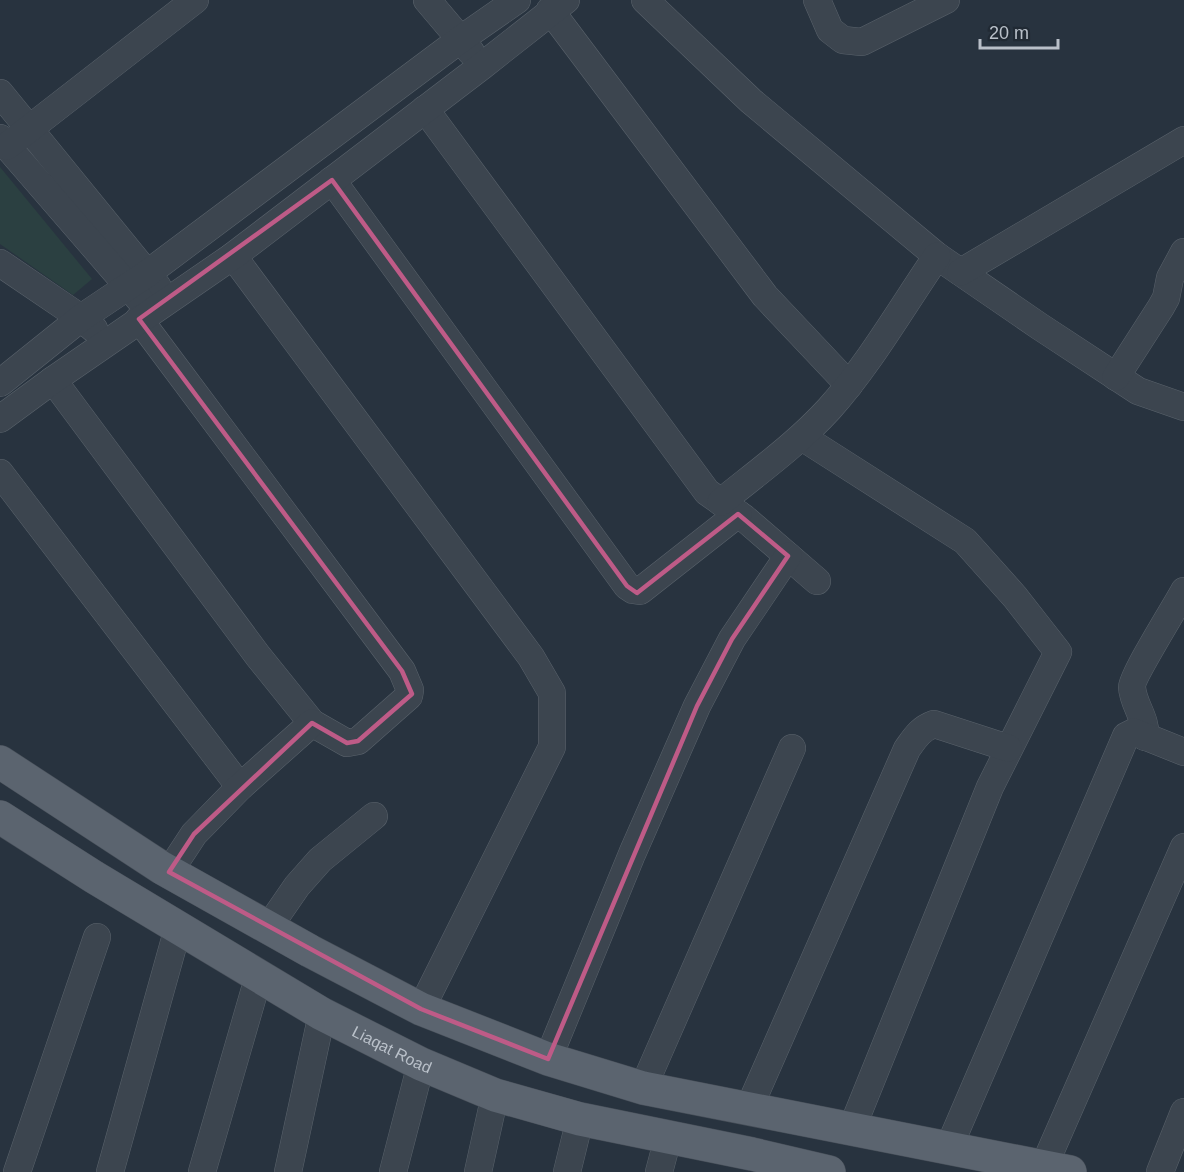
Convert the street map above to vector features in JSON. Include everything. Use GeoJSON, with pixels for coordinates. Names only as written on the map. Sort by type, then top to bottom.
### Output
{"type":"FeatureCollection","features":[{"type":"Feature","properties":{"kind":"main road"},"geometry":{"type":"LineString","coordinates":[[0,762],[169,872],[268,928],[421,1009],[548,1059],[643,1088],[1057,1169]]}},
{"type":"Feature","properties":{"kind":"main road","name":"Liaqat Road"},"geometry":{"type":"LineString","coordinates":[[0,817],[94,877],[322,1014],[421,1064],[495,1095],[580,1119],[668,1138],[750,1163],[830,1172]]}},
{"type":"Feature","properties":{"kind":"street"},"geometry":{"type":"LineString","coordinates":[[138,280],[3,142],[30,128],[195,0]]}},
{"type":"Feature","properties":{"kind":"street"},"geometry":{"type":"LineString","coordinates":[[428,0],[482,66]]}},
{"type":"Feature","properties":{"kind":"street"},"geometry":{"type":"LineString","coordinates":[[0,383],[81,318],[138,280],[461,39],[517,0]]}},
{"type":"Feature","properties":{"kind":"street"},"geometry":{"type":"LineString","coordinates":[[645,0],[751,101],[937,256],[1138,391],[1184,407]]}},
{"type":"Feature","properties":{"kind":"street"},"geometry":{"type":"LineString","coordinates":[[817,0],[830,30],[843,40],[862,42],[946,0]]}},
{"type":"Feature","properties":{"kind":"street"},"geometry":{"type":"LineString","coordinates":[[0,419],[52,380],[233,256],[482,66],[558,5],[765,296],[849,385]]}},
{"type":"Feature","properties":{"kind":"street"},"geometry":{"type":"LineString","coordinates":[[0,93],[30,128],[138,280],[153,311],[402,671],[410,690],[410,696],[358,741],[347,743],[312,723],[258,656],[52,380]]}},
{"type":"Feature","properties":{"kind":"street"},"geometry":{"type":"LineString","coordinates":[[425,109],[707,492],[818,581]]}},
{"type":"Feature","properties":{"kind":"street"},"geometry":{"type":"LineString","coordinates":[[961,272],[1184,140]]}},
{"type":"Feature","properties":{"kind":"street"},"geometry":{"type":"LineString","coordinates":[[332,180],[627,586],[640,591],[802,437],[849,385],[937,256]]}},
{"type":"Feature","properties":{"kind":"street"},"geometry":{"type":"LineString","coordinates":[[1116,377],[1166,298],[1170,278],[1184,252]]}},
{"type":"Feature","properties":{"kind":"street"},"geometry":{"type":"LineString","coordinates":[[233,256],[531,657],[552,693],[552,747],[421,1009]]}},
{"type":"Feature","properties":{"kind":"street"},"geometry":{"type":"LineString","coordinates":[[0,262],[81,318],[108,341]]}},
{"type":"Feature","properties":{"kind":"street"},"geometry":{"type":"LineString","coordinates":[[802,437],[965,541],[1056,648],[1057,655],[990,787],[852,1128]]}},
{"type":"Feature","properties":{"kind":"street"},"geometry":{"type":"LineString","coordinates":[[0,473],[240,787]]}},
{"type":"Feature","properties":{"kind":"street"},"geometry":{"type":"LineString","coordinates":[[548,1059],[632,854],[697,706],[732,639],[788,556]]}},
{"type":"Feature","properties":{"kind":"street"},"geometry":{"type":"LineString","coordinates":[[1145,737],[1146,725],[1134,699],[1132,681],[1184,591]]}},
{"type":"Feature","properties":{"kind":"street"},"geometry":{"type":"LineString","coordinates":[[169,872],[194,834],[240,787],[312,723]]}},
{"type":"Feature","properties":{"kind":"street"},"geometry":{"type":"LineString","coordinates":[[749,1108],[907,749],[917,734],[924,727],[934,724],[1008,748]]}},
{"type":"Feature","properties":{"kind":"street"},"geometry":{"type":"LineString","coordinates":[[949,1147],[1126,736],[1134,732],[1184,752]]}},
{"type":"Feature","properties":{"kind":"street"},"geometry":{"type":"LineString","coordinates":[[643,1088],[792,748]]}},
{"type":"Feature","properties":{"kind":"street"},"geometry":{"type":"LineString","coordinates":[[268,928],[297,886],[320,860],[374,816]]}},
{"type":"Feature","properties":{"kind":"street"},"geometry":{"type":"LineString","coordinates":[[1057,1169],[1184,847]]}},
{"type":"Feature","properties":{"kind":"street"},"geometry":{"type":"LineString","coordinates":[[110,1172],[178,928]]}},
{"type":"Feature","properties":{"kind":"street"},"geometry":{"type":"LineString","coordinates":[[16,1172],[97,937]]}},
{"type":"Feature","properties":{"kind":"street"},"geometry":{"type":"LineString","coordinates":[[202,1172],[259,975]]}},
{"type":"Feature","properties":{"kind":"street"},"geometry":{"type":"LineString","coordinates":[[288,1172],[322,1014]]}},
{"type":"Feature","properties":{"kind":"street"},"geometry":{"type":"LineString","coordinates":[[393,1172],[421,1064]]}},
{"type":"Feature","properties":{"kind":"street"},"geometry":{"type":"LineString","coordinates":[[478,1172],[495,1095]]}},
{"type":"Feature","properties":{"kind":"street"},"geometry":{"type":"LineString","coordinates":[[1160,1172],[1184,1112]]}},
{"type":"Feature","properties":{"kind":"street"},"geometry":{"type":"LineString","coordinates":[[567,1172],[580,1119]]}},
{"type":"Feature","properties":{"kind":"street"},"geometry":{"type":"LineString","coordinates":[[659,1172],[668,1138]]}},
{"type":"Feature","properties":{"kind":"highlighted area"},"geometry":{"type":"Polygon","coordinates":[[[332,180],[627,586],[637,593],[738,514],[788,556],[732,639],[697,706],[548,1059],[421,1009],[169,872],[194,834],[312,723],[347,743],[358,741],[412,694],[402,671],[139,319],[332,180]]]}},
{"type":"Feature","properties":{"kind":"green space"},"geometry":{"type":"Polygon","coordinates":[[[0,167],[92,279],[73,295],[0,244],[0,167]]]}}]}
